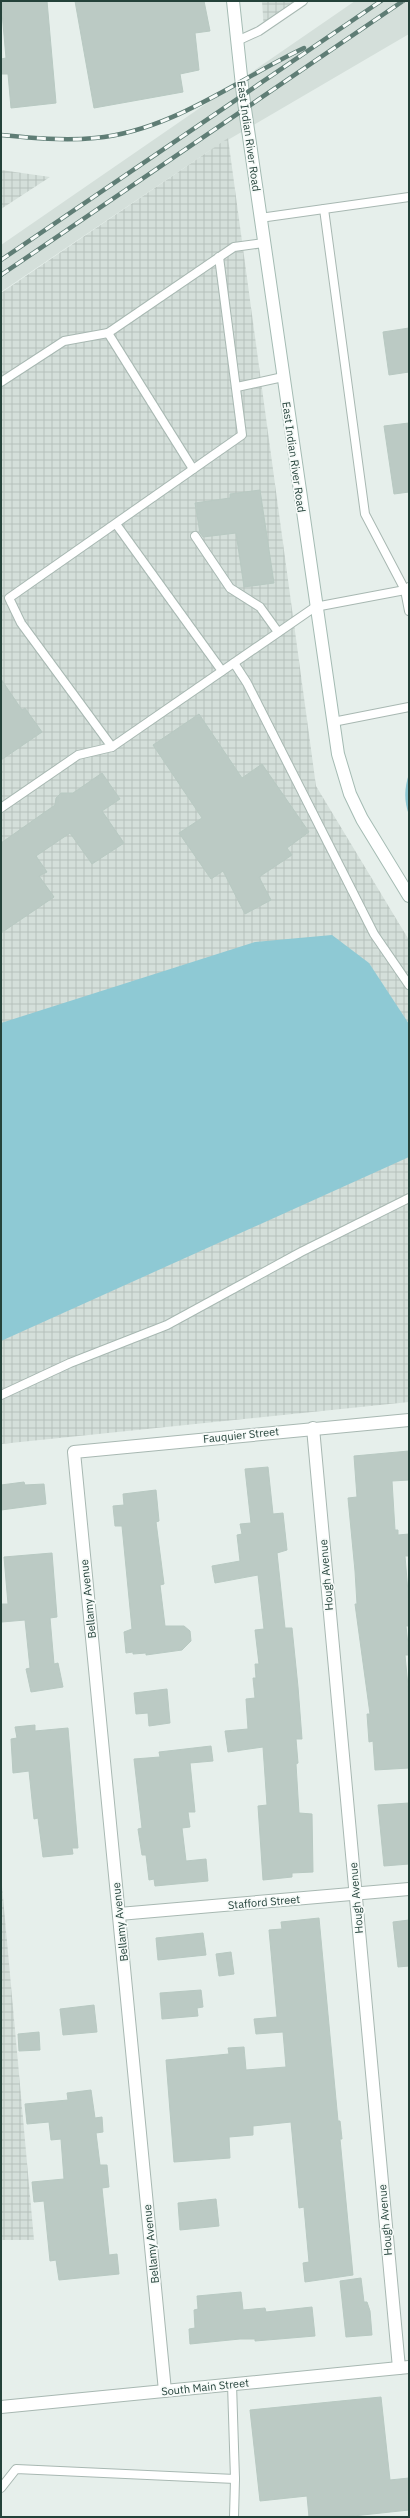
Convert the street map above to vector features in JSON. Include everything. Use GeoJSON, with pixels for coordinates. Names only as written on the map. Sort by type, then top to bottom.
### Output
{"type":"FeatureCollection","features":[{"type":"Feature","properties":{"kind":"street","name":"East Indian River Road"},"geometry":{"type":"LineString","coordinates":[[233,1],[260,218],[315,607],[338,754],[350,794],[362,819],[409,896]]}},
{"type":"Feature","properties":{"kind":"street","name":"Fauquier Street"},"geometry":{"type":"LineString","coordinates":[[74,1452],[409,1420]]}},
{"type":"Feature","properties":{"kind":"street","name":"Hough Avenue"},"geometry":{"type":"LineString","coordinates":[[313,1428],[355,1894],[404,2367]]}},
{"type":"Feature","properties":{"kind":"street","name":"Bellamy Avenue"},"geometry":{"type":"LineString","coordinates":[[74,1452],[165,2391]]}},
{"type":"Feature","properties":{"kind":"street","name":"Stafford Street"},"geometry":{"type":"LineString","coordinates":[[119,1914],[409,1889]]}},
{"type":"Feature","properties":{"kind":"street","name":"South Main Street"},"geometry":{"type":"LineString","coordinates":[[1,2407],[404,2367]]}},
{"type":"Feature","properties":{"kind":"lane"},"geometry":{"type":"LineString","coordinates":[[237,41],[260,31],[303,1]]}},
{"type":"Feature","properties":{"kind":"lane"},"geometry":{"type":"LineString","coordinates":[[260,218],[409,197]]}},
{"type":"Feature","properties":{"kind":"lane"},"geometry":{"type":"LineString","coordinates":[[324,209],[365,514],[407,588],[409,611]]}},
{"type":"Feature","properties":{"kind":"lane"},"geometry":{"type":"LineString","coordinates":[[1,382],[64,341],[108,333],[234,247],[264,243]]}},
{"type":"Feature","properties":{"kind":"lane"},"geometry":{"type":"LineString","coordinates":[[112,747],[21,623],[9,598],[193,470],[242,434],[219,257]]}},
{"type":"Feature","properties":{"kind":"lane"},"geometry":{"type":"LineString","coordinates":[[108,333],[193,470]]}},
{"type":"Feature","properties":{"kind":"lane"},"geometry":{"type":"LineString","coordinates":[[236,387],[283,377]]}},
{"type":"Feature","properties":{"kind":"lane"},"geometry":{"type":"LineString","coordinates":[[116,524],[222,671]]}},
{"type":"Feature","properties":{"kind":"lane"},"geometry":{"type":"LineString","coordinates":[[194,536],[230,588],[260,607],[278,632]]}},
{"type":"Feature","properties":{"kind":"lane"},"geometry":{"type":"LineString","coordinates":[[1,808],[78,755],[112,747],[315,607],[407,588]]}},
{"type":"Feature","properties":{"kind":"lane"},"geometry":{"type":"LineString","coordinates":[[234,663],[247,683],[374,934],[409,985]]}},
{"type":"Feature","properties":{"kind":"lane"},"geometry":{"type":"LineString","coordinates":[[333,722],[409,707]]}},
{"type":"Feature","properties":{"kind":"lane"},"geometry":{"type":"LineString","coordinates":[[1,1395],[70,1363],[167,1325],[301,1252],[409,1198]]}},
{"type":"Feature","properties":{"kind":"lane"},"geometry":{"type":"LineString","coordinates":[[232,2384],[235,2479],[234,2517]]}},
{"type":"Feature","properties":{"kind":"lane"},"geometry":{"type":"LineString","coordinates":[[1,2488],[16,2469],[235,2479]]}},
{"type":"Feature","properties":{"kind":"shaded area"},"geometry":{"type":"Polygon","coordinates":[[[262,1],[307,1],[264,31],[262,1]]]}},
{"type":"Feature","properties":{"kind":"shaded area"},"geometry":{"type":"Polygon","coordinates":[[[355,1],[409,1],[409,34],[209,151],[1,292],[1,245],[355,1]]]}},
{"type":"Feature","properties":{"kind":"shaded area"},"geometry":{"type":"Polygon","coordinates":[[[228,138],[316,786],[409,940],[409,1402],[1,1444],[1,293],[228,138]]]}},
{"type":"Feature","properties":{"kind":"shaded area"},"geometry":{"type":"Polygon","coordinates":[[[1,170],[50,177],[1,209],[1,170]]]}},
{"type":"Feature","properties":{"kind":"shaded area"},"geometry":{"type":"Polygon","coordinates":[[[1,1875],[34,2240],[1,2240],[1,1875]]]}},
{"type":"Feature","properties":{"kind":"water"},"geometry":{"type":"Polygon","coordinates":[[[409,774],[409,815],[405,795],[409,774]]]}},
{"type":"Feature","properties":{"kind":"water"},"geometry":{"type":"Polygon","coordinates":[[[332,935],[369,963],[409,1024],[409,1157],[1,1341],[1,1023],[255,942],[332,935]]]}},
{"type":"Feature","properties":{"kind":"building"},"geometry":{"type":"Polygon","coordinates":[[[1,1],[47,1],[56,103],[11,108],[8,74],[1,74],[1,59],[6,58],[1,1]]]}},
{"type":"Feature","properties":{"kind":"building"},"geometry":{"type":"Polygon","coordinates":[[[75,1],[204,1],[210,31],[195,33],[199,70],[180,74],[183,92],[94,108],[75,1]]]}},
{"type":"Feature","properties":{"kind":"building"},"geometry":{"type":"Polygon","coordinates":[[[409,328],[409,372],[389,375],[383,332],[409,328]]]}},
{"type":"Feature","properties":{"kind":"building"},"geometry":{"type":"Polygon","coordinates":[[[409,423],[409,492],[394,494],[384,426],[409,423]]]}},
{"type":"Feature","properties":{"kind":"building"},"geometry":{"type":"Polygon","coordinates":[[[260,490],[274,583],[244,587],[236,533],[203,537],[200,533],[195,503],[230,498],[230,494],[260,490]]]}},
{"type":"Feature","properties":{"kind":"building"},"geometry":{"type":"Polygon","coordinates":[[[1,679],[22,710],[25,708],[42,732],[1,760],[1,679]]]}},
{"type":"Feature","properties":{"kind":"building"},"geometry":{"type":"Polygon","coordinates":[[[199,714],[242,778],[262,764],[309,832],[287,848],[292,855],[259,877],[271,900],[245,914],[223,871],[211,879],[179,833],[202,818],[153,745],[199,714]]]}},
{"type":"Feature","properties":{"kind":"building"},"geometry":{"type":"Polygon","coordinates":[[[102,773],[120,799],[102,811],[124,843],[92,864],[70,833],[36,856],[47,872],[39,876],[54,897],[1,933],[1,843],[55,805],[56,798],[61,793],[73,793],[102,773]]]}},
{"type":"Feature","properties":{"kind":"building"},"geometry":{"type":"Polygon","coordinates":[[[409,1451],[409,1480],[392,1481],[395,1530],[398,1530],[398,1535],[409,1534],[409,1556],[405,1556],[409,1604],[409,1626],[406,1626],[409,1655],[405,1655],[409,1697],[409,1768],[375,1770],[373,1741],[369,1742],[367,1714],[370,1714],[355,1604],[357,1604],[355,1571],[348,1498],[357,1497],[354,1456],[409,1451]]]}},
{"type":"Feature","properties":{"kind":"building"},"geometry":{"type":"Polygon","coordinates":[[[268,1467],[273,1514],[283,1513],[287,1550],[277,1553],[285,1628],[292,1628],[298,1687],[302,1739],[296,1739],[299,1813],[312,1814],[313,1872],[292,1873],[292,1877],[263,1880],[258,1806],[267,1805],[263,1747],[228,1752],[225,1731],[248,1729],[246,1699],[255,1698],[253,1678],[256,1678],[255,1664],[259,1664],[255,1630],[264,1629],[258,1575],[215,1583],[212,1566],[240,1561],[237,1535],[242,1534],[240,1524],[251,1523],[245,1469],[268,1467]]]}},
{"type":"Feature","properties":{"kind":"building"},"geometry":{"type":"Polygon","coordinates":[[[24,1482],[25,1485],[44,1484],[46,1504],[1,1510],[1,1485],[24,1482]]]}},
{"type":"Feature","properties":{"kind":"building"},"geometry":{"type":"Polygon","coordinates":[[[156,1490],[159,1521],[156,1522],[164,1584],[160,1585],[165,1626],[184,1626],[190,1631],[191,1641],[182,1650],[146,1655],[146,1653],[126,1653],[124,1632],[132,1629],[122,1526],[115,1526],[113,1506],[124,1505],[123,1494],[156,1490]]]}},
{"type":"Feature","properties":{"kind":"building"},"geometry":{"type":"Polygon","coordinates":[[[52,1553],[57,1617],[50,1618],[54,1664],[58,1663],[63,1687],[31,1692],[26,1669],[30,1668],[25,1620],[2,1622],[1,1604],[8,1604],[4,1557],[52,1553]]]}},
{"type":"Feature","properties":{"kind":"building"},"geometry":{"type":"Polygon","coordinates":[[[167,1689],[170,1723],[149,1726],[148,1713],[136,1714],[134,1693],[167,1689]]]}},
{"type":"Feature","properties":{"kind":"building"},"geometry":{"type":"Polygon","coordinates":[[[35,1725],[35,1731],[68,1728],[78,1848],[72,1848],[73,1854],[43,1857],[38,1818],[34,1819],[29,1771],[13,1773],[11,1739],[17,1738],[15,1727],[35,1725]]]}},
{"type":"Feature","properties":{"kind":"building"},"geometry":{"type":"Polygon","coordinates":[[[211,1746],[213,1761],[190,1763],[195,1812],[188,1812],[190,1827],[182,1828],[186,1861],[206,1859],[208,1881],[155,1886],[154,1879],[149,1880],[146,1855],[142,1855],[138,1829],[142,1828],[134,1759],[160,1757],[159,1752],[211,1746]]]}},
{"type":"Feature","properties":{"kind":"building"},"geometry":{"type":"Polygon","coordinates":[[[409,1803],[409,1864],[384,1866],[378,1805],[409,1803]]]}},
{"type":"Feature","properties":{"kind":"building"},"geometry":{"type":"Polygon","coordinates":[[[319,1918],[338,2121],[340,2121],[342,2139],[340,2139],[353,2275],[305,2282],[303,2263],[309,2262],[304,2207],[299,2208],[291,2122],[253,2126],[253,2135],[229,2137],[230,2158],[174,2162],[166,2060],[229,2054],[228,2048],[244,2047],[246,2070],[286,2067],[283,2032],[256,2034],[254,2019],[277,2017],[269,1930],[282,1929],[281,1922],[319,1918]]]}},
{"type":"Feature","properties":{"kind":"building"},"geometry":{"type":"Polygon","coordinates":[[[409,1920],[409,1966],[398,1967],[393,1922],[409,1920]]]}},
{"type":"Feature","properties":{"kind":"building"},"geometry":{"type":"Polygon","coordinates":[[[203,1933],[206,1955],[158,1960],[156,1938],[203,1933]]]}},
{"type":"Feature","properties":{"kind":"building"},"geometry":{"type":"Polygon","coordinates":[[[231,1952],[234,1974],[219,1976],[216,1954],[231,1952]]]}},
{"type":"Feature","properties":{"kind":"building"},"geometry":{"type":"Polygon","coordinates":[[[201,1990],[203,2007],[197,2008],[198,2016],[162,2019],[160,1993],[201,1990]]]}},
{"type":"Feature","properties":{"kind":"building"},"geometry":{"type":"Polygon","coordinates":[[[94,2005],[97,2032],[63,2035],[60,2009],[94,2005]]]}},
{"type":"Feature","properties":{"kind":"building"},"geometry":{"type":"Polygon","coordinates":[[[39,2032],[40,2050],[19,2051],[18,2034],[39,2032]]]}},
{"type":"Feature","properties":{"kind":"building"},"geometry":{"type":"Polygon","coordinates":[[[91,2090],[95,2118],[102,2117],[103,2132],[96,2133],[100,2165],[107,2165],[109,2187],[102,2188],[109,2255],[117,2254],[119,2274],[59,2280],[56,2260],[50,2261],[44,2201],[34,2202],[32,2182],[64,2179],[61,2139],[51,2140],[49,2122],[27,2124],[25,2104],[68,2100],[67,2093],[91,2090]]]}},
{"type":"Feature","properties":{"kind":"building"},"geometry":{"type":"Polygon","coordinates":[[[216,2199],[219,2226],[180,2230],[178,2203],[216,2199]]]}},
{"type":"Feature","properties":{"kind":"building"},"geometry":{"type":"Polygon","coordinates":[[[361,2278],[364,2302],[367,2302],[370,2311],[372,2335],[346,2337],[340,2281],[361,2278]]]}},
{"type":"Feature","properties":{"kind":"building"},"geometry":{"type":"Polygon","coordinates":[[[241,2292],[243,2310],[265,2308],[266,2312],[312,2307],[315,2336],[255,2341],[255,2339],[240,2339],[190,2344],[189,2329],[195,2328],[194,2310],[198,2309],[197,2296],[241,2292]]]}},
{"type":"Feature","properties":{"kind":"building"},"geometry":{"type":"Polygon","coordinates":[[[381,2397],[390,2480],[409,2478],[409,2510],[344,2517],[309,2517],[307,2496],[260,2501],[250,2410],[381,2397]]]}},
{"type":"Feature","properties":{"kind":"railway"},"geometry":{"type":"LineString","coordinates":[[1,260],[381,1]]}},
{"type":"Feature","properties":{"kind":"railway"},"geometry":{"type":"LineString","coordinates":[[1,275],[403,1]]}},
{"type":"Feature","properties":{"kind":"railway"},"geometry":{"type":"LineString","coordinates":[[1,135],[60,139],[95,138],[123,133],[151,125],[177,115],[203,102],[304,48]]}}]}
